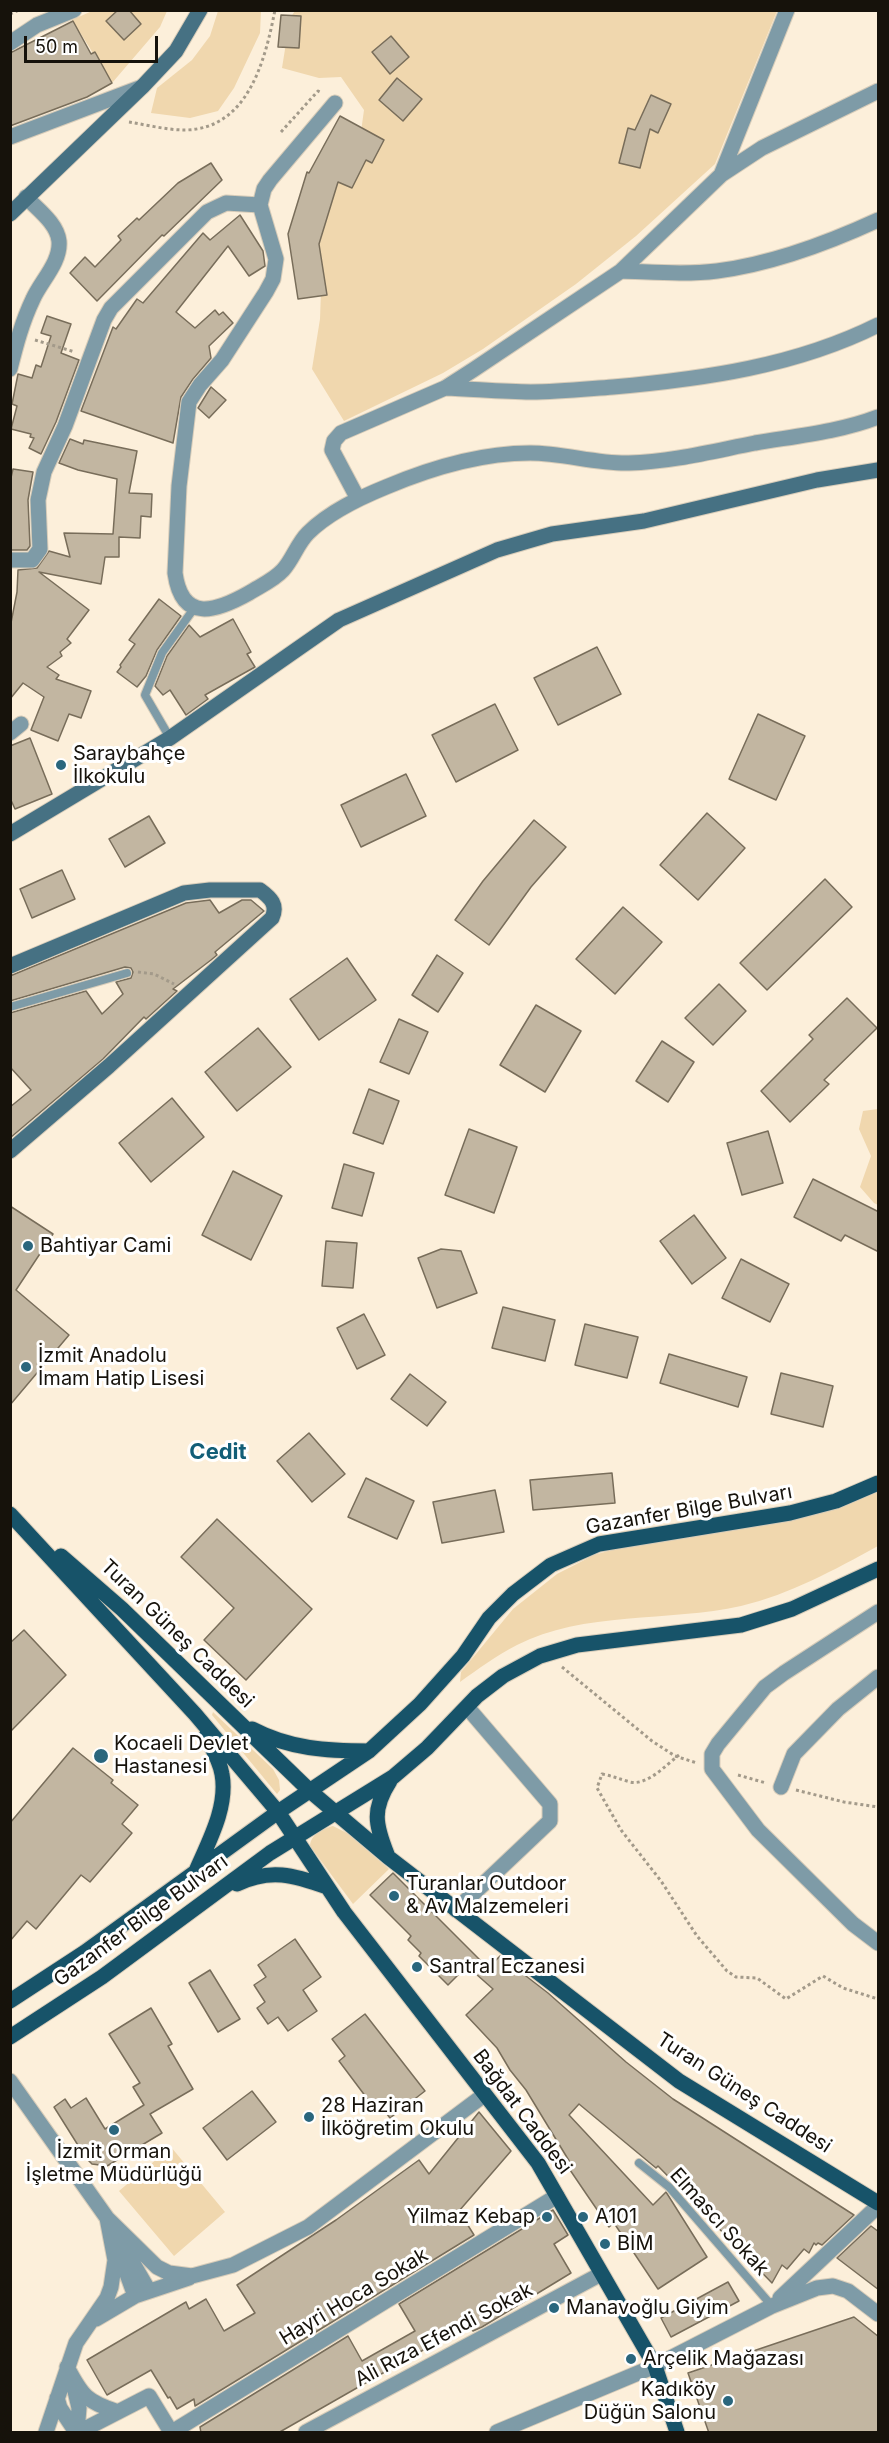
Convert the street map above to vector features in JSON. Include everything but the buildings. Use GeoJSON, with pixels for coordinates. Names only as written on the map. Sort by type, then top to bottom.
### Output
{"type":"FeatureCollection","features":[{"type":"Feature","properties":{"kind":"main road"},"geometry":{"type":"LineString","coordinates":[[10,214],[107,118],[143,86],[176,51],[200,10]]}},
{"type":"Feature","properties":{"kind":"main road"},"geometry":{"type":"LineString","coordinates":[[10,834],[170,738],[339,620],[497,550],[552,534],[644,521],[817,480],[879,470]]}},
{"type":"Feature","properties":{"kind":"main road"},"geometry":{"type":"LineString","coordinates":[[10,966],[184,893],[260,890],[273,902],[275,911],[272,918],[10,1151]]}},
{"type":"Feature","properties":{"kind":"main road","name":"Gazanfer Bilge Bulvarı"},"geometry":{"type":"LineString","coordinates":[[10,2001],[85,1952],[278,1812],[369,1751],[420,1704],[463,1656],[489,1618],[532,1578],[551,1565],[599,1544],[790,1513],[836,1501],[879,1483]]}},
{"type":"Feature","properties":{"kind":"main road","name":"Turan Güneş Caddesi"},"geometry":{"type":"LineString","coordinates":[[10,1514],[195,1714],[278,1812],[296,1838]]}},
{"type":"Feature","properties":{"kind":"main road","name":"Turan Güneş Caddesi"},"geometry":{"type":"LineString","coordinates":[[10,1514],[88,1578],[310,1791],[388,1857],[680,2081],[879,2204]]}},
{"type":"Feature","properties":{"kind":"main road"},"geometry":{"type":"LineString","coordinates":[[336,1814],[393,1777],[427,1748],[477,1696],[503,1676],[548,1653],[577,1645],[741,1625],[792,1609],[879,1569]]}},
{"type":"Feature","properties":{"kind":"main road"},"geometry":{"type":"LineString","coordinates":[[195,1714],[219,1763],[224,1795],[211,1836],[195,1871]]}},
{"type":"Feature","properties":{"kind":"main road"},"geometry":{"type":"LineString","coordinates":[[239,1722],[268,1738],[307,1748],[369,1751]]}},
{"type":"Feature","properties":{"kind":"main road"},"geometry":{"type":"LineString","coordinates":[[388,1857],[379,1832],[376,1812],[378,1802],[393,1777]]}},
{"type":"Feature","properties":{"kind":"main road","name":"Gazanfer Bilge Bulvarı"},"geometry":{"type":"LineString","coordinates":[[10,2037],[102,1977],[270,1853],[336,1814]]}},
{"type":"Feature","properties":{"kind":"main road","name":"Bağdat Caddesi"},"geometry":{"type":"LineString","coordinates":[[296,1838],[327,1887],[484,2096],[538,2163],[655,2366],[677,2433]]}},
{"type":"Feature","properties":{"kind":"main road"},"geometry":{"type":"LineString","coordinates":[[213,1896],[251,1878],[275,1874],[300,1877],[327,1887]]}},
{"type":"Feature","properties":{"kind":"street"},"geometry":{"type":"LineString","coordinates":[[10,43],[37,25],[74,10]]}},
{"type":"Feature","properties":{"kind":"street"},"geometry":{"type":"LineString","coordinates":[[721,175],[787,10]]}},
{"type":"Feature","properties":{"kind":"street"},"geometry":{"type":"LineString","coordinates":[[10,137],[143,86]]}},
{"type":"Feature","properties":{"kind":"street"},"geometry":{"type":"LineString","coordinates":[[358,499],[332,450],[334,441],[341,433],[445,388],[621,271],[721,175],[762,148],[879,91]]}},
{"type":"Feature","properties":{"kind":"street"},"geometry":{"type":"LineString","coordinates":[[335,103],[264,189],[260,204],[276,259],[273,279],[222,360],[189,402],[184,433],[175,573],[177,587],[182,596],[196,606],[208,610],[226,606],[276,577],[284,570],[308,533],[358,499],[424,472],[491,457],[530,453],[593,461],[647,462],[843,428],[879,417]]}},
{"type":"Feature","properties":{"kind":"street"},"geometry":{"type":"LineString","coordinates":[[10,369],[19,335],[33,298],[56,258],[58,249],[55,230],[26,197]]}},
{"type":"Feature","properties":{"kind":"street"},"geometry":{"type":"LineString","coordinates":[[10,560],[32,560],[40,549],[38,514],[40,485],[65,426],[89,357],[111,308],[207,212],[226,203],[260,204]]}},
{"type":"Feature","properties":{"kind":"street"},"geometry":{"type":"LineString","coordinates":[[621,271],[681,273],[716,271],[743,266],[843,237],[879,220]]}},
{"type":"Feature","properties":{"kind":"street"},"geometry":{"type":"LineString","coordinates":[[445,388],[558,392],[640,385],[730,373],[798,356],[879,325]]}},
{"type":"Feature","properties":{"kind":"street"},"geometry":{"type":"LineString","coordinates":[[879,1612],[765,1687],[712,1754],[712,1769],[759,1830],[854,1924],[879,1943]]}},
{"type":"Feature","properties":{"kind":"street"},"geometry":{"type":"LineString","coordinates":[[781,1786],[794,1754],[838,1709],[879,1677]]}},
{"type":"Feature","properties":{"kind":"street"},"geometry":{"type":"LineString","coordinates":[[456,1910],[550,1821],[550,1804],[467,1707]]}},
{"type":"Feature","properties":{"kind":"street"},"geometry":{"type":"LineString","coordinates":[[10,2081],[107,2218],[157,2267],[169,2273],[192,2277]]}},
{"type":"Feature","properties":{"kind":"street"},"geometry":{"type":"LineString","coordinates":[[93,2320],[142,2294],[233,2265],[308,2227],[484,2096]]}},
{"type":"Feature","properties":{"kind":"street","name":"Hayri Hoca Sokak"},"geometry":{"type":"LineString","coordinates":[[171,2433],[557,2196]]}},
{"type":"Feature","properties":{"kind":"street"},"geometry":{"type":"LineString","coordinates":[[772,2306],[879,2204]]}},
{"type":"Feature","properties":{"kind":"street"},"geometry":{"type":"LineString","coordinates":[[107,2218],[142,2294]]}},
{"type":"Feature","properties":{"kind":"street"},"geometry":{"type":"LineString","coordinates":[[46,2433],[76,2343],[107,2298],[114,2274],[114,2247],[107,2218]]}},
{"type":"Feature","properties":{"kind":"street","name":"Ali Rıza Efendi Sokak"},"geometry":{"type":"LineString","coordinates":[[306,2433],[602,2274]]}},
{"type":"Feature","properties":{"kind":"street"},"geometry":{"type":"LineString","coordinates":[[497,2433],[655,2366],[796,2295],[833,2286],[857,2296],[879,2314]]}},
{"type":"Feature","properties":{"kind":"street"},"geometry":{"type":"LineString","coordinates":[[67,2367],[78,2388],[88,2400],[118,2412]]}},
{"type":"Feature","properties":{"kind":"street"},"geometry":{"type":"LineString","coordinates":[[67,2367],[77,2396],[78,2433]]}},
{"type":"Feature","properties":{"kind":"street"},"geometry":{"type":"LineString","coordinates":[[78,2433],[149,2396],[171,2433]]}},
{"type":"Feature","properties":{"kind":"street"},"geometry":{"type":"LineString","coordinates":[[57,2398],[60,2408],[78,2433]]}},
{"type":"Feature","properties":{"kind":"lane"},"geometry":{"type":"LineString","coordinates":[[170,738],[145,695],[162,653],[196,606]]}},
{"type":"Feature","properties":{"kind":"lane"},"geometry":{"type":"LineString","coordinates":[[10,1007],[127,973]]}},
{"type":"Feature","properties":{"kind":"lane","name":"Elmascı Sokak"},"geometry":{"type":"LineString","coordinates":[[639,2163],[669,2187],[772,2306]]}},
{"type":"Feature","properties":{"kind":"path"},"geometry":{"type":"LineString","coordinates":[[10,14],[19,10]]}},
{"type":"Feature","properties":{"kind":"path"},"geometry":{"type":"LineString","coordinates":[[107,118],[186,130],[201,128],[225,119],[250,90],[261,67],[275,10]]}},
{"type":"Feature","properties":{"kind":"path"},"geometry":{"type":"LineString","coordinates":[[19,335],[89,357]]}},
{"type":"Feature","properties":{"kind":"path"},"geometry":{"type":"LineString","coordinates":[[127,973],[154,974],[191,992]]}},
{"type":"Feature","properties":{"kind":"path"},"geometry":{"type":"LineString","coordinates":[[548,1653],[652,1742],[675,1756],[679,1755],[712,1769]]}},
{"type":"Feature","properties":{"kind":"path"},"geometry":{"type":"LineString","coordinates":[[679,1755],[646,1780],[631,1782],[602,1774],[597,1788],[621,1830],[661,1881],[697,1936],[727,1971],[736,1977],[757,1977],[786,1999],[823,1976],[843,1988],[879,1999]]}},
{"type":"Feature","properties":{"kind":"shaded area"},"geometry":{"type":"Polygon","coordinates":[[[92,11],[167,11],[160,27],[112,83],[72,20],[92,11]]]}},
{"type":"Feature","properties":{"kind":"shaded area"},"geometry":{"type":"Polygon","coordinates":[[[218,11],[261,11],[260,33],[234,88],[218,111],[190,118],[151,113],[157,88],[192,60],[210,36],[218,11]]]}},
{"type":"Feature","properties":{"kind":"shaded area"},"geometry":{"type":"Polygon","coordinates":[[[295,11],[777,11],[715,164],[636,236],[576,284],[483,349],[443,373],[344,421],[312,369],[320,319],[318,236],[321,213],[360,139],[364,110],[341,77],[319,78],[282,68],[290,18],[295,11]]]}},
{"type":"Feature","properties":{"kind":"shaded area"},"geometry":{"type":"Polygon","coordinates":[[[878,1109],[878,1205],[860,1187],[871,1156],[859,1129],[863,1111],[878,1109]]]}},
{"type":"Feature","properties":{"kind":"shaded area"},"geometry":{"type":"Polygon","coordinates":[[[878,1490],[878,1546],[812,1580],[777,1595],[741,1606],[713,1611],[598,1622],[543,1634],[502,1653],[460,1682],[461,1672],[513,1609],[557,1574],[594,1555],[636,1543],[878,1490]]]}},
{"type":"Feature","properties":{"kind":"shaded area"},"geometry":{"type":"Polygon","coordinates":[[[213,1712],[273,1769],[279,1780],[280,1790],[277,1794],[212,1715],[213,1712]]]}},
{"type":"Feature","properties":{"kind":"shaded area"},"geometry":{"type":"Polygon","coordinates":[[[333,1826],[347,1833],[389,1869],[353,1904],[310,1846],[312,1838],[333,1826]]]}},
{"type":"Feature","properties":{"kind":"shaded area"},"geometry":{"type":"Polygon","coordinates":[[[171,2147],[225,2212],[174,2256],[119,2191],[171,2147]]]}},
{"type":"Feature","properties":{"kind":"place","name":"Saraybahçe İlkokulu"},"geometry":{"type":"Point","coordinates":[61,765]}},
{"type":"Feature","properties":{"kind":"place","name":"Bahtiyar Cami"},"geometry":{"type":"Point","coordinates":[28,1246]}},
{"type":"Feature","properties":{"kind":"place","name":"İzmit Anadolu İmam Hatip Lisesi"},"geometry":{"type":"Point","coordinates":[26,1367]}},
{"type":"Feature","properties":{"kind":"place","name":"Kocaeli Devlet Hastanesi"},"geometry":{"type":"Point","coordinates":[101,1756]}},
{"type":"Feature","properties":{"kind":"place","name":"Turanlar Outdoor & Av Malzemeleri"},"geometry":{"type":"Point","coordinates":[394,1896]}},
{"type":"Feature","properties":{"kind":"place","name":"Santral Eczanesi"},"geometry":{"type":"Point","coordinates":[417,1967]}},
{"type":"Feature","properties":{"kind":"place","name":"28 Haziran İlköğretim Okulu"},"geometry":{"type":"Point","coordinates":[309,2117]}},
{"type":"Feature","properties":{"kind":"place","name":"İzmit Orman İşletme Müdürlüğü"},"geometry":{"type":"Point","coordinates":[114,2130]}},
{"type":"Feature","properties":{"kind":"place","name":"Yilmaz Kebap"},"geometry":{"type":"Point","coordinates":[547,2217]}},
{"type":"Feature","properties":{"kind":"place","name":"A101"},"geometry":{"type":"Point","coordinates":[583,2217]}},
{"type":"Feature","properties":{"kind":"place","name":"BİM"},"geometry":{"type":"Point","coordinates":[605,2244]}},
{"type":"Feature","properties":{"kind":"place","name":"Manavoğlu Giyim"},"geometry":{"type":"Point","coordinates":[554,2308]}},
{"type":"Feature","properties":{"kind":"place","name":"Arçelik Mağazası"},"geometry":{"type":"Point","coordinates":[631,2359]}},
{"type":"Feature","properties":{"kind":"place","name":"Kadıköy Düğün Salonu"},"geometry":{"type":"Point","coordinates":[728,2401]}},
{"type":"Feature","properties":{"kind":"district","name":"Cedit"},"geometry":{"type":"Point","coordinates":[218,1452]}}]}
